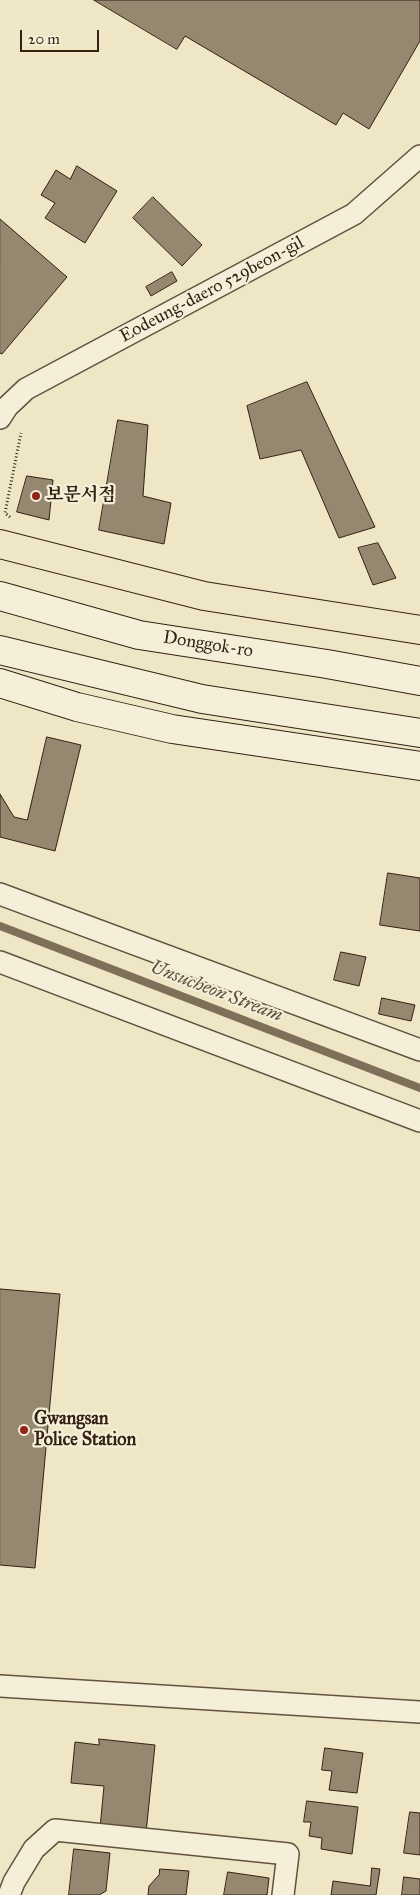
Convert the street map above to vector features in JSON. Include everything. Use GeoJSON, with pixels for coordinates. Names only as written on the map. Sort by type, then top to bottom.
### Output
{"type":"FeatureCollection","features":[{"type":"Feature","properties":{"kind":"main road"},"geometry":{"type":"LineString","coordinates":[[0,544],[204,596],[420,630]]}},
{"type":"Feature","properties":{"kind":"main road","name":"Donggok-ro"},"geometry":{"type":"LineString","coordinates":[[0,596],[139,635],[327,664],[420,681]]}},
{"type":"Feature","properties":{"kind":"main road"},"geometry":{"type":"LineString","coordinates":[[0,650],[202,700],[420,733]]}},
{"type":"Feature","properties":{"kind":"main road"},"geometry":{"type":"LineString","coordinates":[[0,683],[78,707],[172,729],[420,766]]}},
{"type":"Feature","properties":{"kind":"street","name":"Eodeung-daero 529beon-gil"},"geometry":{"type":"LineString","coordinates":[[0,418],[7,407],[26,390],[354,214],[420,156]]}},
{"type":"Feature","properties":{"kind":"street"},"geometry":{"type":"LineString","coordinates":[[0,894],[420,1050]]}},
{"type":"Feature","properties":{"kind":"street"},"geometry":{"type":"LineString","coordinates":[[0,962],[420,1121]]}},
{"type":"Feature","properties":{"kind":"street"},"geometry":{"type":"LineString","coordinates":[[0,1686],[420,1712]]}},
{"type":"Feature","properties":{"kind":"street"},"geometry":{"type":"LineString","coordinates":[[9,1895],[14,1882],[34,1849],[55,1830],[288,1854],[283,1895]]}},
{"type":"Feature","properties":{"kind":"path"},"geometry":{"type":"LineString","coordinates":[[12,519],[5,513],[18,438],[21,431]]}},
{"type":"Feature","properties":{"kind":"building"},"geometry":{"type":"Polygon","coordinates":[[[94,0],[420,0],[420,41],[369,129],[343,113],[336,125],[185,36],[177,49],[94,0]]]}},
{"type":"Feature","properties":{"kind":"building"},"geometry":{"type":"Polygon","coordinates":[[[77,166],[117,191],[85,243],[45,218],[55,203],[41,195],[56,170],[70,179],[77,166]]]}},
{"type":"Feature","properties":{"kind":"building"},"geometry":{"type":"Polygon","coordinates":[[[153,197],[202,245],[182,266],[133,218],[153,197]]]}},
{"type":"Feature","properties":{"kind":"building"},"geometry":{"type":"Polygon","coordinates":[[[0,219],[67,277],[2,354],[0,353],[0,219]]]}},
{"type":"Feature","properties":{"kind":"building"},"geometry":{"type":"Polygon","coordinates":[[[172,272],[177,281],[151,296],[146,287],[172,272]]]}},
{"type":"Feature","properties":{"kind":"building"},"geometry":{"type":"Polygon","coordinates":[[[307,382],[375,527],[339,538],[301,450],[260,459],[247,406],[307,382]]]}},
{"type":"Feature","properties":{"kind":"building"},"geometry":{"type":"Polygon","coordinates":[[[118,420],[148,425],[143,496],[171,503],[164,544],[99,530],[118,420]]]}},
{"type":"Feature","properties":{"kind":"building","name":"보문서점"},"geometry":{"type":"Polygon","coordinates":[[[27,476],[53,480],[49,520],[17,512],[27,476]]]}},
{"type":"Feature","properties":{"kind":"building"},"geometry":{"type":"Polygon","coordinates":[[[378,543],[396,578],[373,585],[358,548],[378,543]]]}},
{"type":"Feature","properties":{"kind":"building"},"geometry":{"type":"Polygon","coordinates":[[[47,737],[81,745],[55,851],[0,837],[0,794],[14,817],[27,820],[47,737]]]}},
{"type":"Feature","properties":{"kind":"building"},"geometry":{"type":"Polygon","coordinates":[[[388,873],[420,878],[420,931],[380,925],[388,873]]]}},
{"type":"Feature","properties":{"kind":"building"},"geometry":{"type":"Polygon","coordinates":[[[341,952],[366,957],[359,986],[334,980],[341,952]]]}},
{"type":"Feature","properties":{"kind":"building"},"geometry":{"type":"Polygon","coordinates":[[[382,998],[415,1005],[411,1021],[379,1014],[382,998]]]}},
{"type":"Feature","properties":{"kind":"building","name":"Gwangsan Police Station"},"geometry":{"type":"Polygon","coordinates":[[[0,1289],[60,1294],[35,1568],[0,1565],[0,1289]]]}},
{"type":"Feature","properties":{"kind":"building"},"geometry":{"type":"Polygon","coordinates":[[[99,1739],[155,1745],[146,1833],[100,1828],[104,1786],[71,1783],[75,1742],[99,1745],[99,1739]]]}},
{"type":"Feature","properties":{"kind":"building"},"geometry":{"type":"Polygon","coordinates":[[[325,1748],[363,1753],[357,1793],[329,1790],[332,1771],[322,1770],[325,1748]]]}},
{"type":"Feature","properties":{"kind":"building"},"geometry":{"type":"Polygon","coordinates":[[[307,1801],[358,1807],[352,1854],[321,1849],[322,1838],[309,1836],[311,1822],[304,1822],[307,1801]]]}},
{"type":"Feature","properties":{"kind":"building"},"geometry":{"type":"Polygon","coordinates":[[[410,1812],[420,1813],[420,1855],[404,1853],[410,1812]]]}},
{"type":"Feature","properties":{"kind":"building"},"geometry":{"type":"Polygon","coordinates":[[[74,1849],[110,1853],[106,1891],[99,1895],[69,1895],[74,1849]]]}},
{"type":"Feature","properties":{"kind":"building"},"geometry":{"type":"Polygon","coordinates":[[[372,1868],[380,1869],[376,1895],[331,1895],[333,1881],[370,1886],[372,1868]]]}},
{"type":"Feature","properties":{"kind":"building"},"geometry":{"type":"Polygon","coordinates":[[[160,1869],[189,1871],[186,1895],[148,1895],[149,1886],[159,1875],[160,1869]]]}},
{"type":"Feature","properties":{"kind":"building"},"geometry":{"type":"Polygon","coordinates":[[[228,1872],[269,1878],[267,1895],[224,1895],[228,1872]]]}},
{"type":"Feature","properties":{"kind":"building"},"geometry":{"type":"Polygon","coordinates":[[[404,1877],[420,1879],[420,1895],[402,1895],[404,1877]]]}},
{"type":"Feature","properties":{"kind":"waterway","name":"Unsucheon Stream"},"geometry":{"type":"LineString","coordinates":[[0,926],[420,1088]]}},
{"type":"Feature","properties":{"kind":"place","name":"보문서점"},"geometry":{"type":"Point","coordinates":[36,496]}},
{"type":"Feature","properties":{"kind":"place","name":"Gwangsan Police Station"},"geometry":{"type":"Point","coordinates":[24,1430]}}]}
